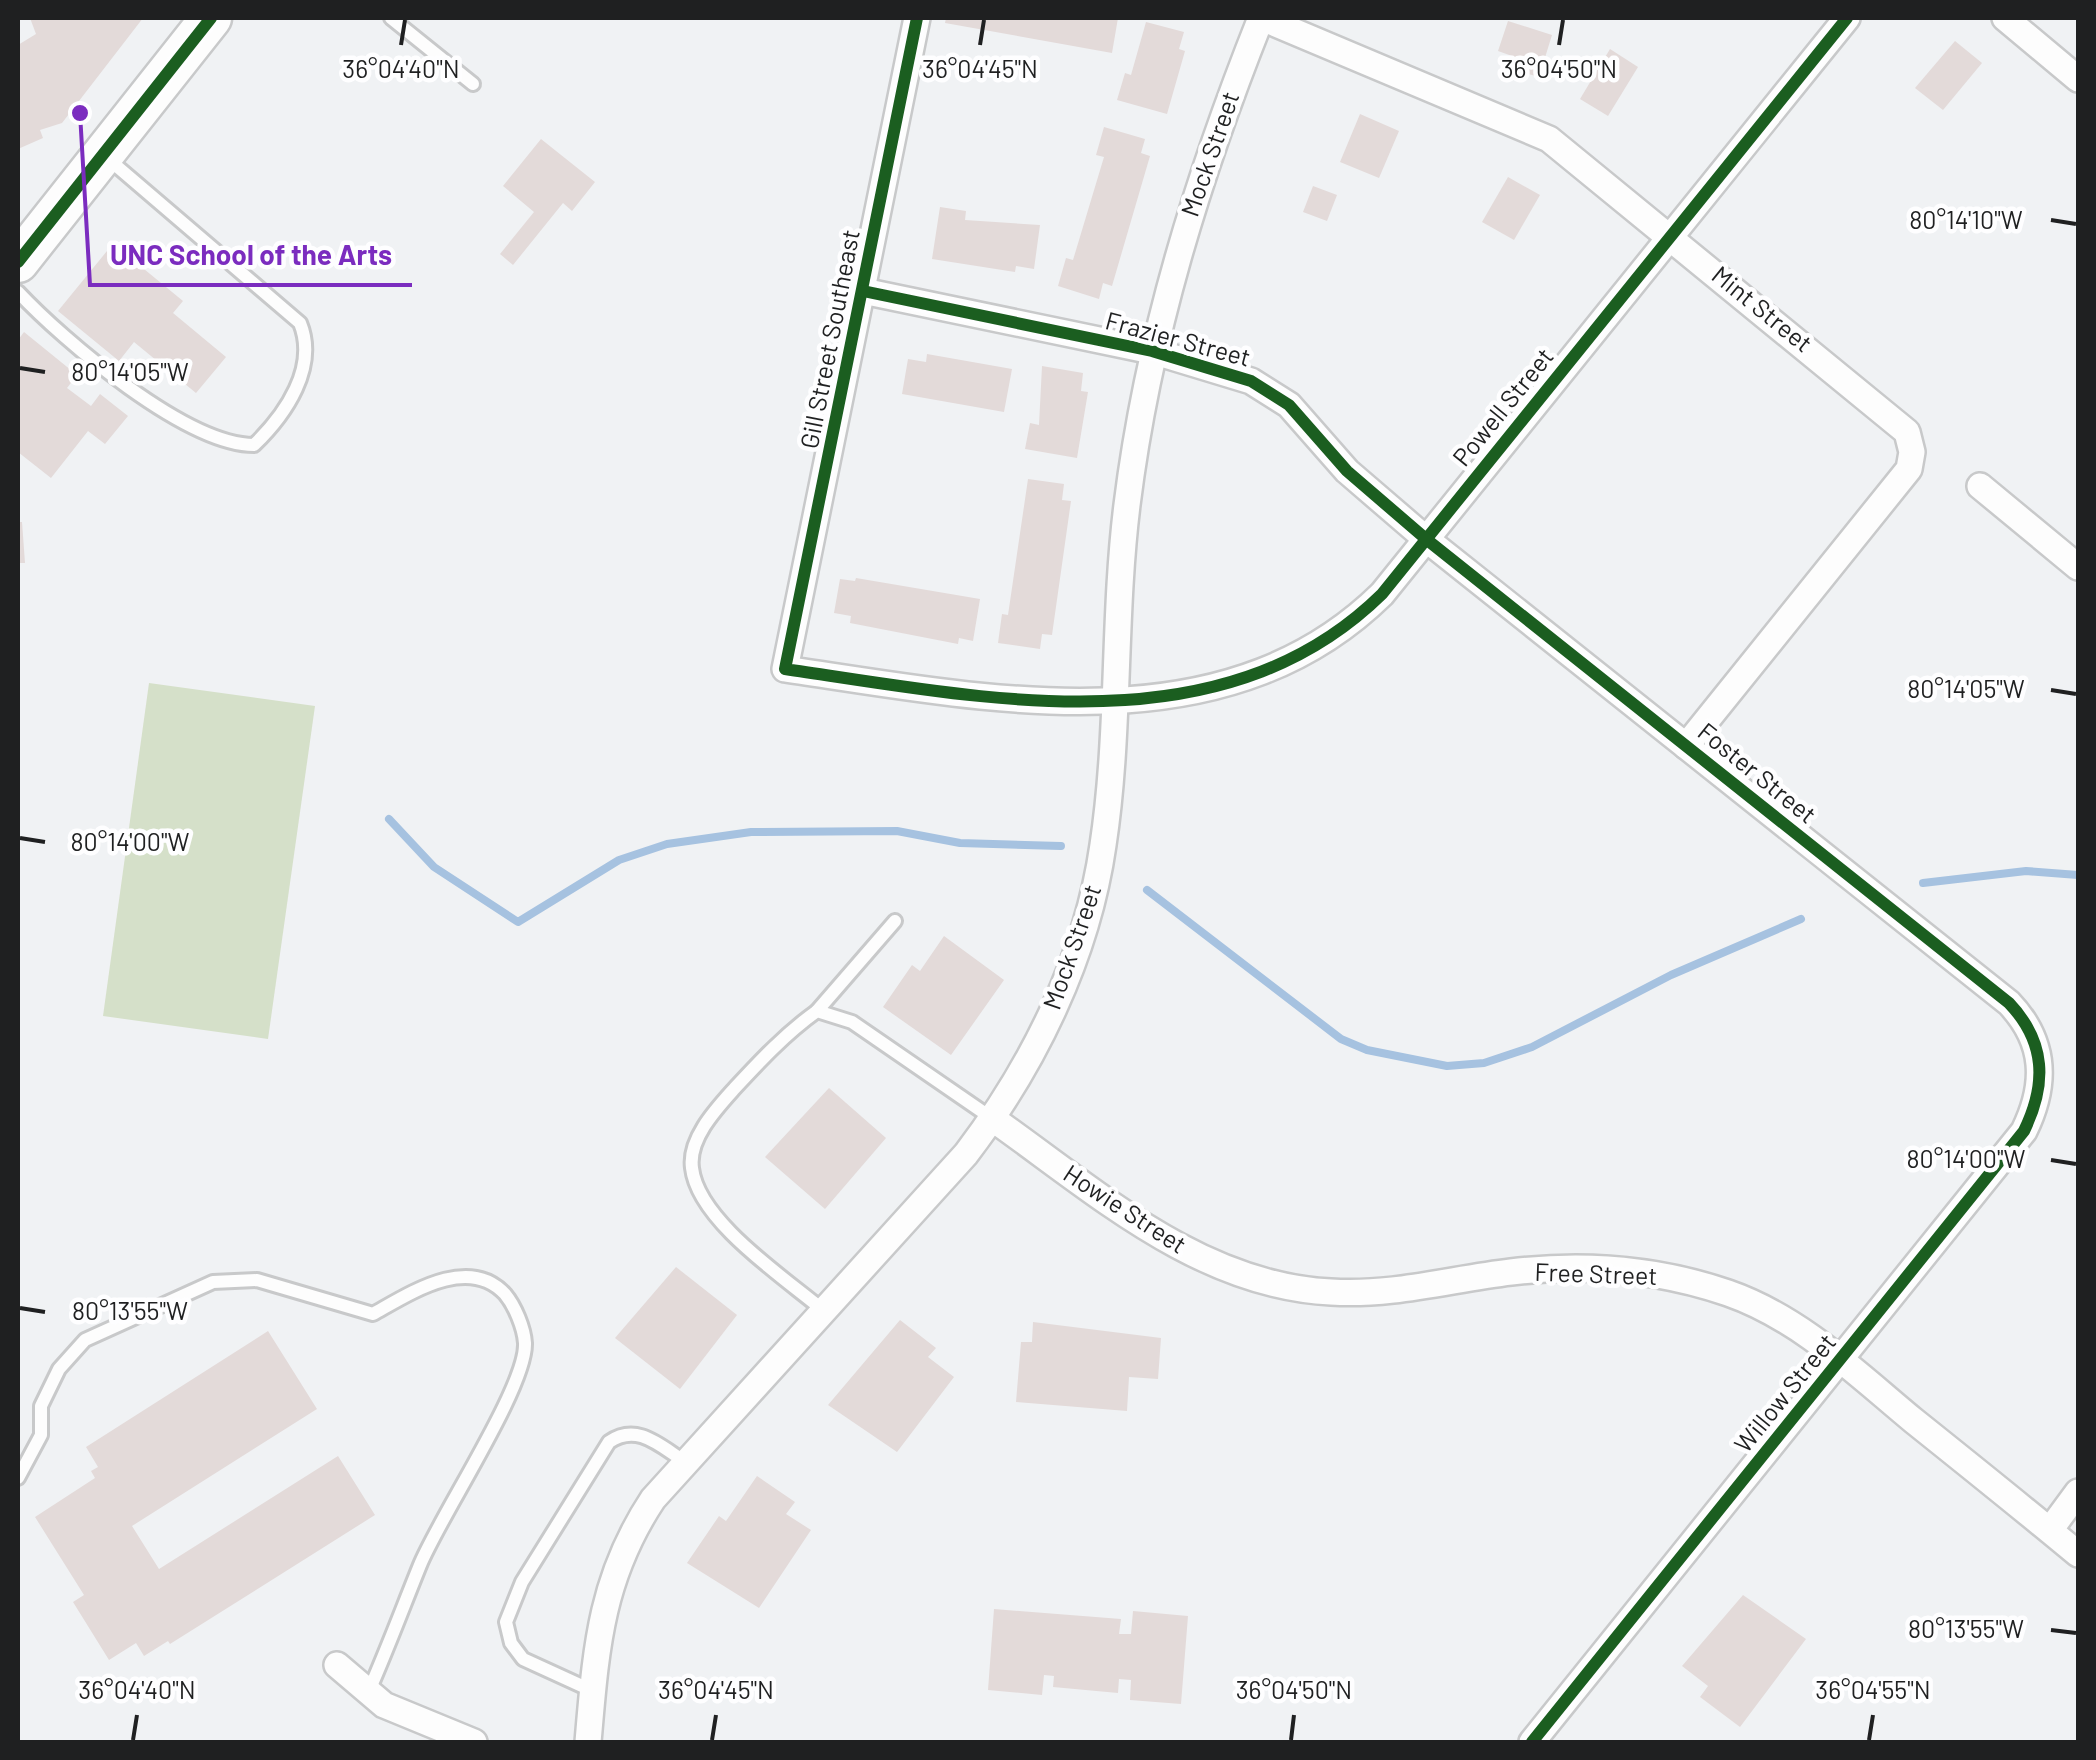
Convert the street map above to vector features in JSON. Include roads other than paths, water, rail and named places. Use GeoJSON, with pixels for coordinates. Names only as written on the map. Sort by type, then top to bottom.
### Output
{"type":"FeatureCollection","features":[{"type":"Feature","properties":{"kind":"main road"},"geometry":{"type":"LineString","coordinates":[[18,262],[210,18]]}},
{"type":"Feature","properties":{"kind":"street","name":"Gill Street Southeast"},"geometry":{"type":"LineString","coordinates":[[785,669],[917,18]]}},
{"type":"Feature","properties":{"kind":"street","name":"Mint Street"},"geometry":{"type":"LineString","coordinates":[[1261,18],[1549,139],[1895,418],[1907,432],[1912,452],[1909,469],[1686,746]]}},
{"type":"Feature","properties":{"kind":"street","name":"Mock Street"},"geometry":{"type":"LineString","coordinates":[[588,1742],[598,1634],[613,1573],[638,1521],[993,1119],[1063,988],[1084,927],[1103,848],[1127,504],[1152,351],[1201,176],[1261,18]]}},
{"type":"Feature","properties":{"kind":"street","name":"Powell Street"},"geometry":{"type":"LineString","coordinates":[[785,669],[933,691],[1114,702],[1204,692],[1286,664],[1357,619],[1847,18]]}},
{"type":"Feature","properties":{"kind":"street"},"geometry":{"type":"LineString","coordinates":[[2005,18],[2078,79]]}},
{"type":"Feature","properties":{"kind":"street","name":"Frazier Street"},"geometry":{"type":"LineString","coordinates":[[862,292],[1152,351],[1251,381],[1289,405],[1347,471],[1426,539]]}},
{"type":"Feature","properties":{"kind":"street"},"geometry":{"type":"LineString","coordinates":[[1980,486],[2078,567]]}},
{"type":"Feature","properties":{"kind":"street","name":"Foster Street"},"geometry":{"type":"LineString","coordinates":[[1426,539],[2009,1003],[2031,1029],[2039,1058]]}},
{"type":"Feature","properties":{"kind":"street","name":"Willow Street"},"geometry":{"type":"LineString","coordinates":[[1532,1742],[2024,1131],[2040,1089],[2039,1058]]}},
{"type":"Feature","properties":{"kind":"street","name":"Howie Street"},"geometry":{"type":"LineString","coordinates":[[993,1119],[1160,1236],[1232,1272],[1266,1282]]}},
{"type":"Feature","properties":{"kind":"street","name":"Free Street"},"geometry":{"type":"LineString","coordinates":[[1266,1282],[1372,1294],[1512,1272],[1580,1268],[1649,1272],[1732,1294],[1798,1328],[1841,1359],[2078,1554]]}},
{"type":"Feature","properties":{"kind":"street"},"geometry":{"type":"LineString","coordinates":[[2050,1530],[2078,1492]]}},
{"type":"Feature","properties":{"kind":"street"},"geometry":{"type":"LineString","coordinates":[[338,1665],[368,1693],[406,1716],[474,1742]]}},
{"type":"Feature","properties":{"kind":"lane"},"geometry":{"type":"LineString","coordinates":[[390,18],[473,84]]}},
{"type":"Feature","properties":{"kind":"lane"},"geometry":{"type":"LineString","coordinates":[[18,292],[41,317],[162,413],[235,445],[254,445],[270,430],[306,368],[308,343],[300,323],[103,154]]}},
{"type":"Feature","properties":{"kind":"lane"},"geometry":{"type":"LineString","coordinates":[[824,1311],[728,1230],[702,1198],[691,1166],[707,1118],[787,1032],[817,1011],[895,921]]}},
{"type":"Feature","properties":{"kind":"lane"},"geometry":{"type":"LineString","coordinates":[[817,1011],[852,1022],[993,1119]]}},
{"type":"Feature","properties":{"kind":"lane"},"geometry":{"type":"LineString","coordinates":[[18,1478],[41,1435],[41,1406],[59,1369],[84,1340],[214,1282],[258,1280],[372,1314],[431,1283],[467,1276],[498,1286],[514,1304],[525,1344],[516,1381],[420,1564],[368,1693]]}},
{"type":"Feature","properties":{"kind":"lane"},"geometry":{"type":"LineString","coordinates":[[593,1691],[523,1659],[511,1643],[509,1608],[610,1442],[621,1434],[640,1433],[686,1463]]}},
{"type":"Feature","properties":{"kind":"waterway"},"geometry":{"type":"LineString","coordinates":[[389,819],[434,867],[518,922],[619,860],[667,844],[751,832],[897,831],[960,843],[1061,846]]}},
{"type":"Feature","properties":{"kind":"waterway"},"geometry":{"type":"LineString","coordinates":[[1923,883],[2026,871],[2078,875]]}},
{"type":"Feature","properties":{"kind":"waterway"},"geometry":{"type":"LineString","coordinates":[[1147,890],[1341,1039],[1367,1050],[1447,1066],[1484,1063],[1532,1047],[1671,975],[1801,919]]}},
{"type":"Feature","properties":{"kind":"place","name":"UNC School of the Arts"},"geometry":{"type":"Point","coordinates":[80,113]}}]}
